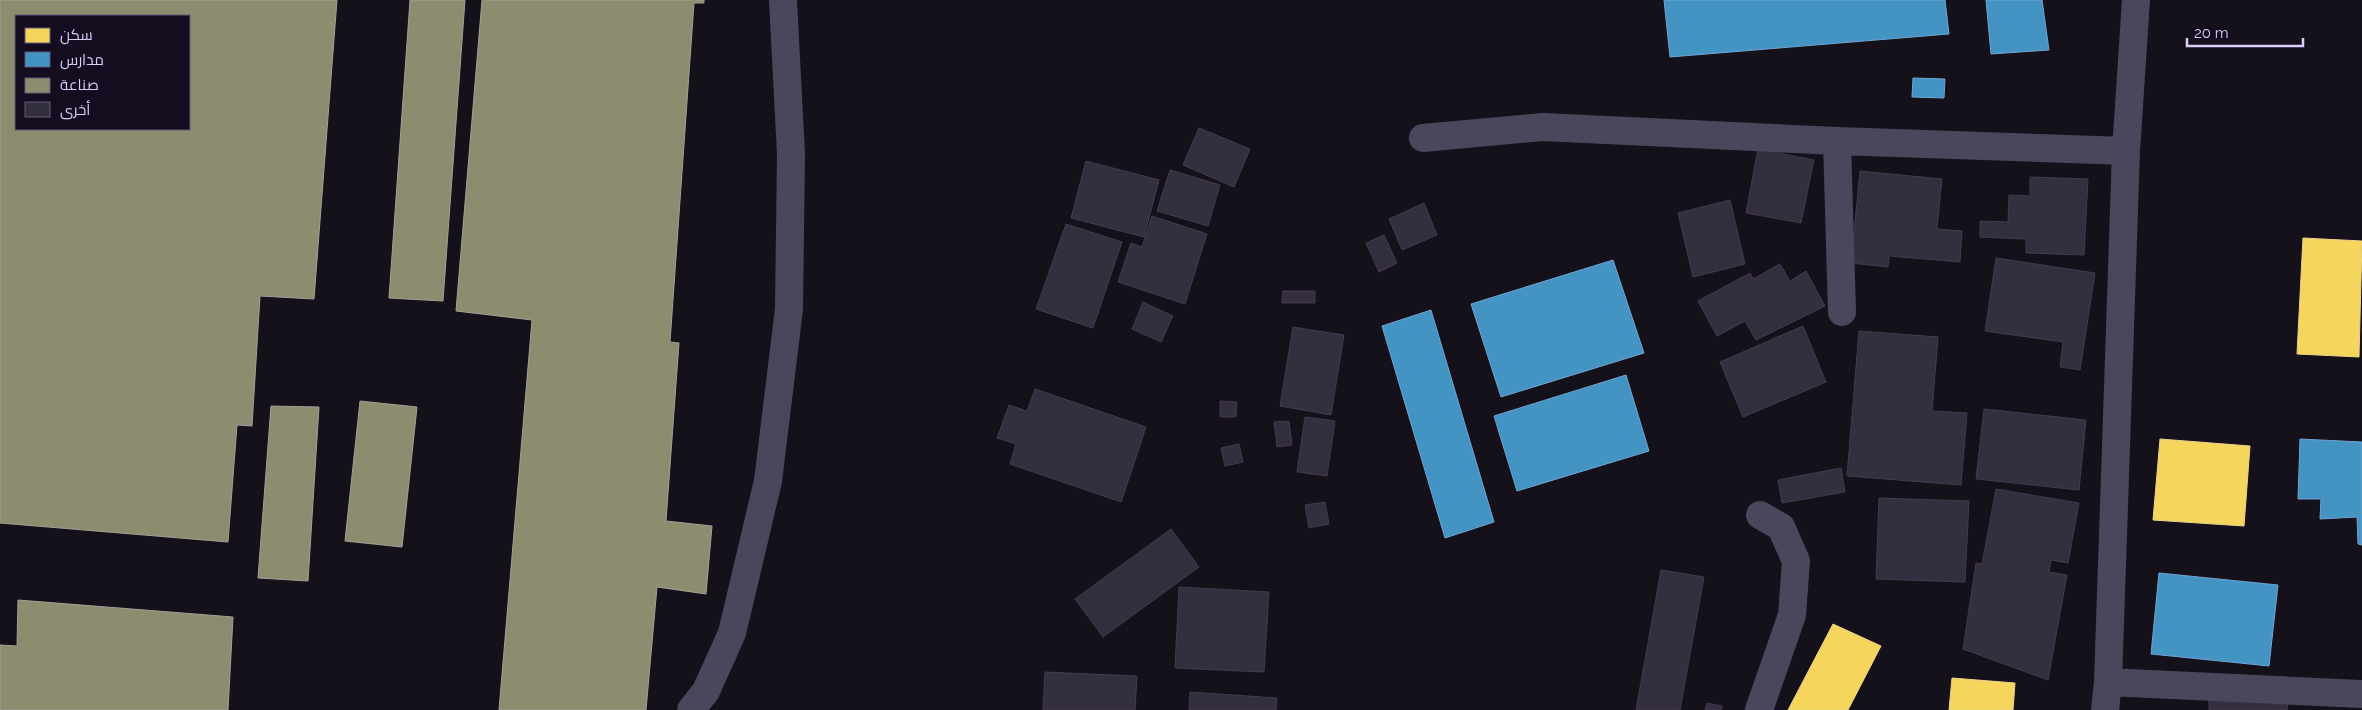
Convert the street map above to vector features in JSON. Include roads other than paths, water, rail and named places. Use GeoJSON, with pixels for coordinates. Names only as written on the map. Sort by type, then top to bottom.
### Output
{"type":"FeatureCollection","features":[{"type":"Feature","properties":{"kind":"street"},"geometry":{"type":"LineString","coordinates":[[691,710],[706,691],[732,633],[768,481],[789,309],[790,154],[783,0]]}},
{"type":"Feature","properties":{"kind":"street"},"geometry":{"type":"LineString","coordinates":[[2105,710],[2108,682],[2115,416],[2126,151],[2136,0]]}},
{"type":"Feature","properties":{"kind":"street"},"geometry":{"type":"LineString","coordinates":[[1422,138],[1543,126],[1836,141],[2126,151]]}},
{"type":"Feature","properties":{"kind":"street"},"geometry":{"type":"LineString","coordinates":[[1836,141],[1842,312]]}},
{"type":"Feature","properties":{"kind":"street"},"geometry":{"type":"LineString","coordinates":[[1759,710],[1792,615],[1796,561],[1781,527],[1760,515]]}},
{"type":"Feature","properties":{"kind":"street"},"geometry":{"type":"LineString","coordinates":[[2108,682],[2352,699]]}}]}
